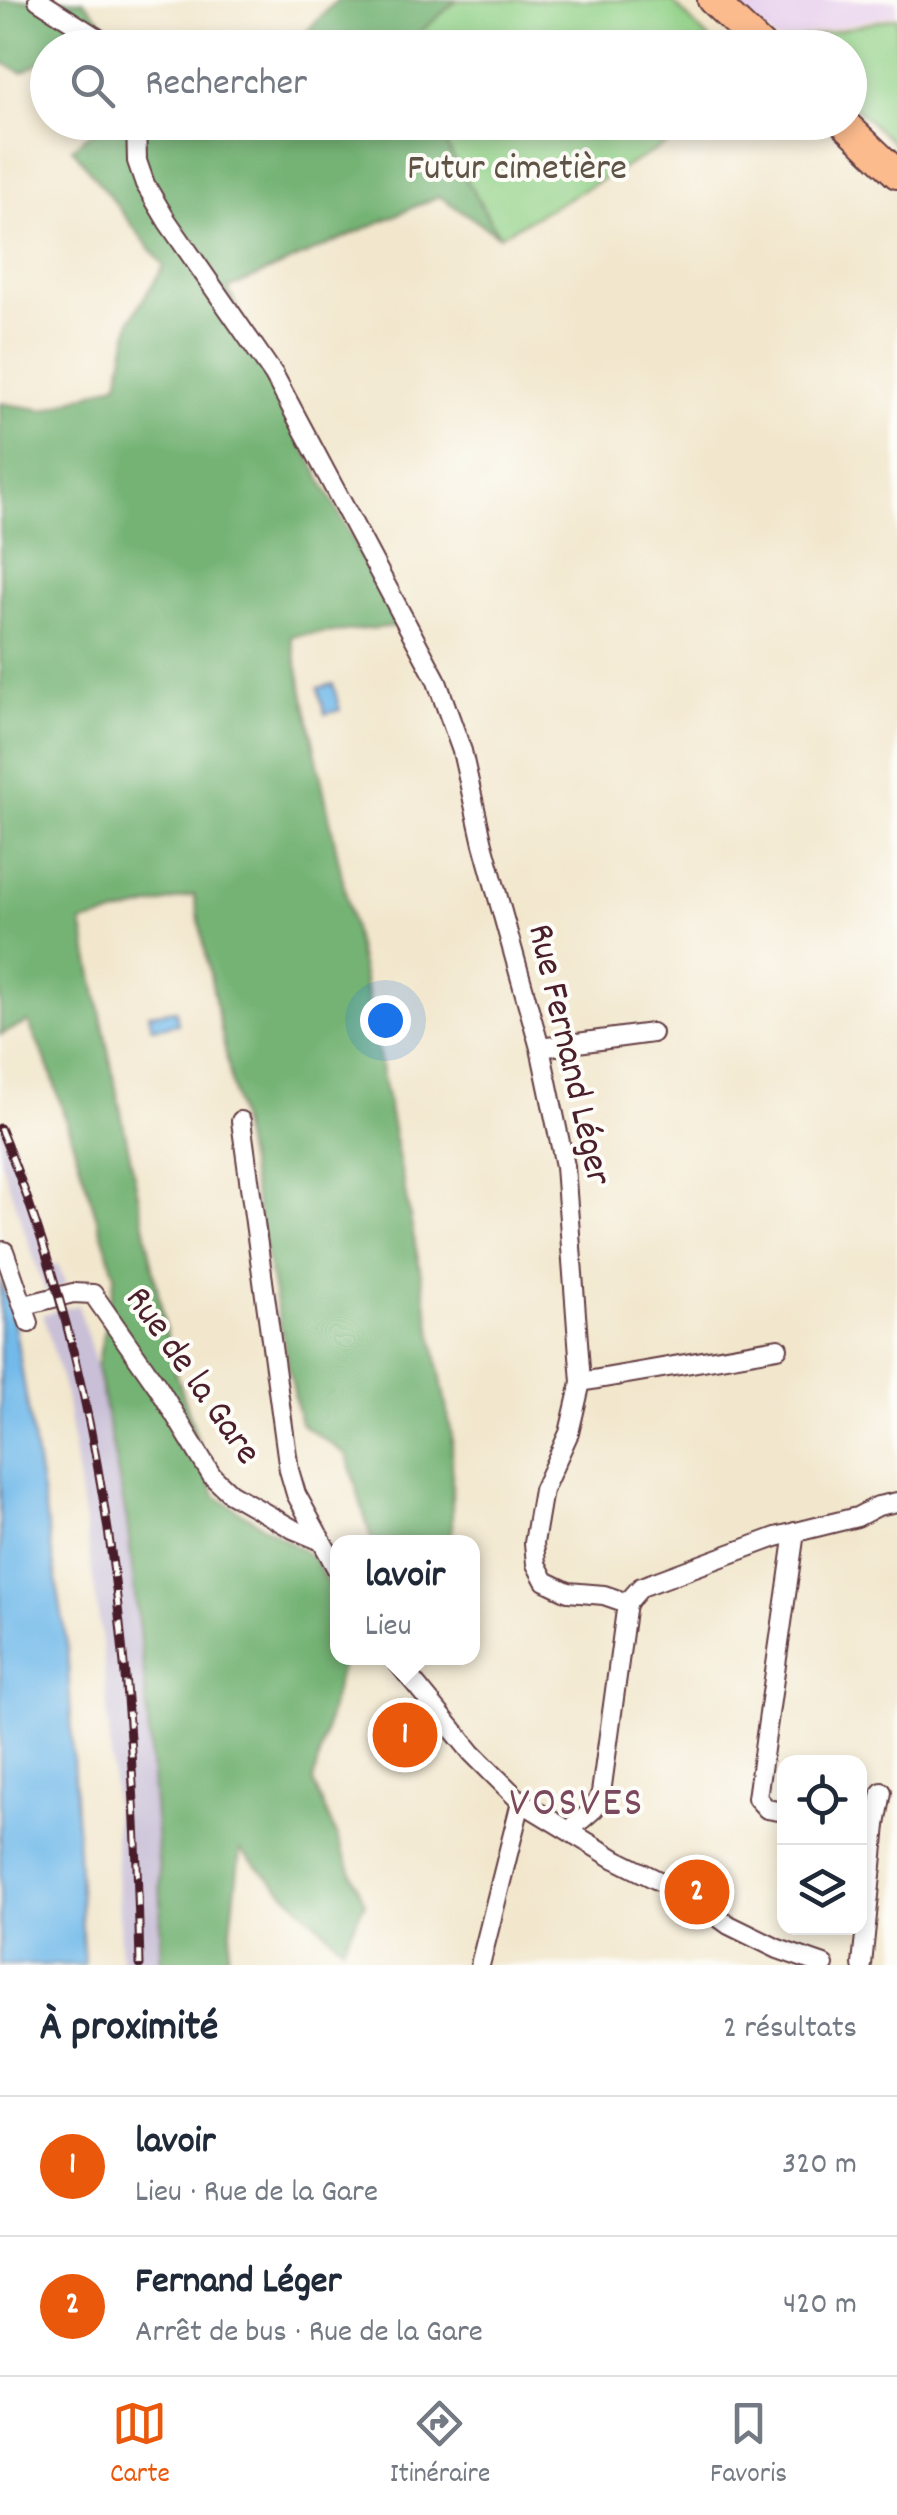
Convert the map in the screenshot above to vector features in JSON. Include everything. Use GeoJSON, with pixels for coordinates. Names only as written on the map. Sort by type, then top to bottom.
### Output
{"type":"FeatureCollection","features":[{"type":"Feature","properties":{"kind":"main road"},"geometry":{"type":"LineString","coordinates":[[714,0],[745,30]]}},
{"type":"Feature","properties":{"kind":"main road"},"geometry":{"type":"LineString","coordinates":[[862,140],[897,174]]}},
{"type":"Feature","properties":{"kind":"street"},"geometry":{"type":"LineString","coordinates":[[38,0],[89,30]]}},
{"type":"Feature","properties":{"kind":"street","name":"Rue Fernand Léger"},"geometry":{"type":"LineString","coordinates":[[136,140],[137,160],[145,184],[166,221],[274,376],[436,679],[462,751],[483,844],[540,1048],[565,1166],[581,1382],[569,1433],[543,1490],[534,1543],[536,1564],[545,1581],[568,1592],[604,1595],[627,1603]]}},
{"type":"Feature","properties":{"kind":"street"},"geometry":{"type":"LineString","coordinates":[[540,1048],[652,1033]]}},
{"type":"Feature","properties":{"kind":"street"},"geometry":{"type":"LineString","coordinates":[[241,1121],[289,1470],[296,1494],[330,1558]]}},
{"type":"Feature","properties":{"kind":"street","name":"Rue de la Gare"},"geometry":{"type":"LineString","coordinates":[[4,1251],[27,1314],[73,1292],[93,1294],[212,1476],[230,1493],[319,1540]]}},
{"type":"Feature","properties":{"kind":"street"},"geometry":{"type":"LineString","coordinates":[[581,1382],[778,1348]]}},
{"type":"Feature","properties":{"kind":"street"},"geometry":{"type":"LineString","coordinates":[[570,1830],[594,1810],[601,1792],[627,1603],[642,1587],[795,1532],[857,1517],[897,1502]]}},
{"type":"Feature","properties":{"kind":"street"},"geometry":{"type":"LineString","coordinates":[[777,1811],[767,1809],[757,1798],[795,1532]]}},
{"type":"Feature","properties":{"kind":"street"},"geometry":{"type":"LineString","coordinates":[[400,1665],[472,1753],[521,1802],[614,1859],[689,1896],[729,1925],[778,1949],[824,1965]]}},
{"type":"Feature","properties":{"kind":"street"},"geometry":{"type":"LineString","coordinates":[[862,1965],[868,1824],[882,1792]]}},
{"type":"Feature","properties":{"kind":"street"},"geometry":{"type":"LineString","coordinates":[[480,1965],[521,1802]]}},
{"type":"Feature","properties":{"kind":"shaded area"},"geometry":{"type":"Polygon","coordinates":[[[731,0],[897,0],[897,14],[826,30],[765,30],[731,0]]]}},
{"type":"Feature","properties":{"kind":"shaded area"},"geometry":{"type":"Polygon","coordinates":[[[0,1119],[51,1266],[58,1264],[66,1285],[45,1291],[0,1159],[0,1119]]]}},
{"type":"Feature","properties":{"kind":"shaded area"},"geometry":{"type":"Polygon","coordinates":[[[78,1305],[97,1367],[127,1521],[146,1694],[161,1900],[160,1965],[121,1965],[102,1641],[66,1396],[43,1314],[78,1305]]]}},
{"type":"Feature","properties":{"kind":"green space"},"geometry":{"type":"Polygon","coordinates":[[[0,0],[83,0],[110,30],[30,30],[30,68],[22,72],[0,61],[0,0]]]}},
{"type":"Feature","properties":{"kind":"green space"},"geometry":{"type":"Polygon","coordinates":[[[337,0],[457,0],[423,30],[308,30],[337,0]]]}},
{"type":"Feature","properties":{"kind":"green space"},"geometry":{"type":"Polygon","coordinates":[[[457,0],[671,0],[700,30],[423,30],[457,0]]]}},
{"type":"Feature","properties":{"kind":"green space"},"geometry":{"type":"Polygon","coordinates":[[[897,17],[897,147],[867,119],[867,30],[839,30],[897,17]]]}},
{"type":"Feature","properties":{"kind":"green space"},"geometry":{"type":"Polygon","coordinates":[[[82,140],[443,140],[499,236],[439,196],[228,289],[275,393],[399,626],[291,636],[368,999],[452,1436],[452,1535],[370,1535],[347,1455],[300,1423],[194,895],[82,923],[172,1360],[215,1496],[313,1557],[330,1587],[330,1665],[341,1665],[313,1782],[365,1903],[342,1947],[240,1850],[227,1965],[160,1965],[161,1900],[146,1694],[127,1521],[97,1367],[115,1275],[50,1070],[28,1022],[0,1035],[0,403],[45,410],[118,383],[131,319],[164,266],[72,148],[82,140]]]}},
{"type":"Feature","properties":{"kind":"green space","name":"Futur cimetière"},"geometry":{"type":"Polygon","coordinates":[[[443,140],[674,140],[499,236],[443,140]]]}},
{"type":"Feature","properties":{"kind":"water"},"geometry":{"type":"Polygon","coordinates":[[[333,684],[340,710],[325,714],[318,688],[333,684]]]}},
{"type":"Feature","properties":{"kind":"water"},"geometry":{"type":"Polygon","coordinates":[[[176,1010],[178,1024],[152,1028],[149,1014],[176,1010]]]}},
{"type":"Feature","properties":{"kind":"water"},"geometry":{"type":"Polygon","coordinates":[[[0,1280],[12,1311],[67,1645],[84,1965],[0,1965],[0,1280]]]}},
{"type":"Feature","properties":{"kind":"railway"},"geometry":{"type":"LineString","coordinates":[[0,1128],[38,1228],[68,1330],[109,1539],[131,1753],[140,1965]]}},
{"type":"Feature","properties":{"kind":"place","name":"lavoir"},"geometry":{"type":"Point","coordinates":[405,1735]}},
{"type":"Feature","properties":{"kind":"place","name":"Fernand Léger"},"geometry":{"type":"Point","coordinates":[697,1892]}},
{"type":"Feature","properties":{"kind":"district","name":"VOSVES"},"geometry":{"type":"Point","coordinates":[577,1806]}}]}
